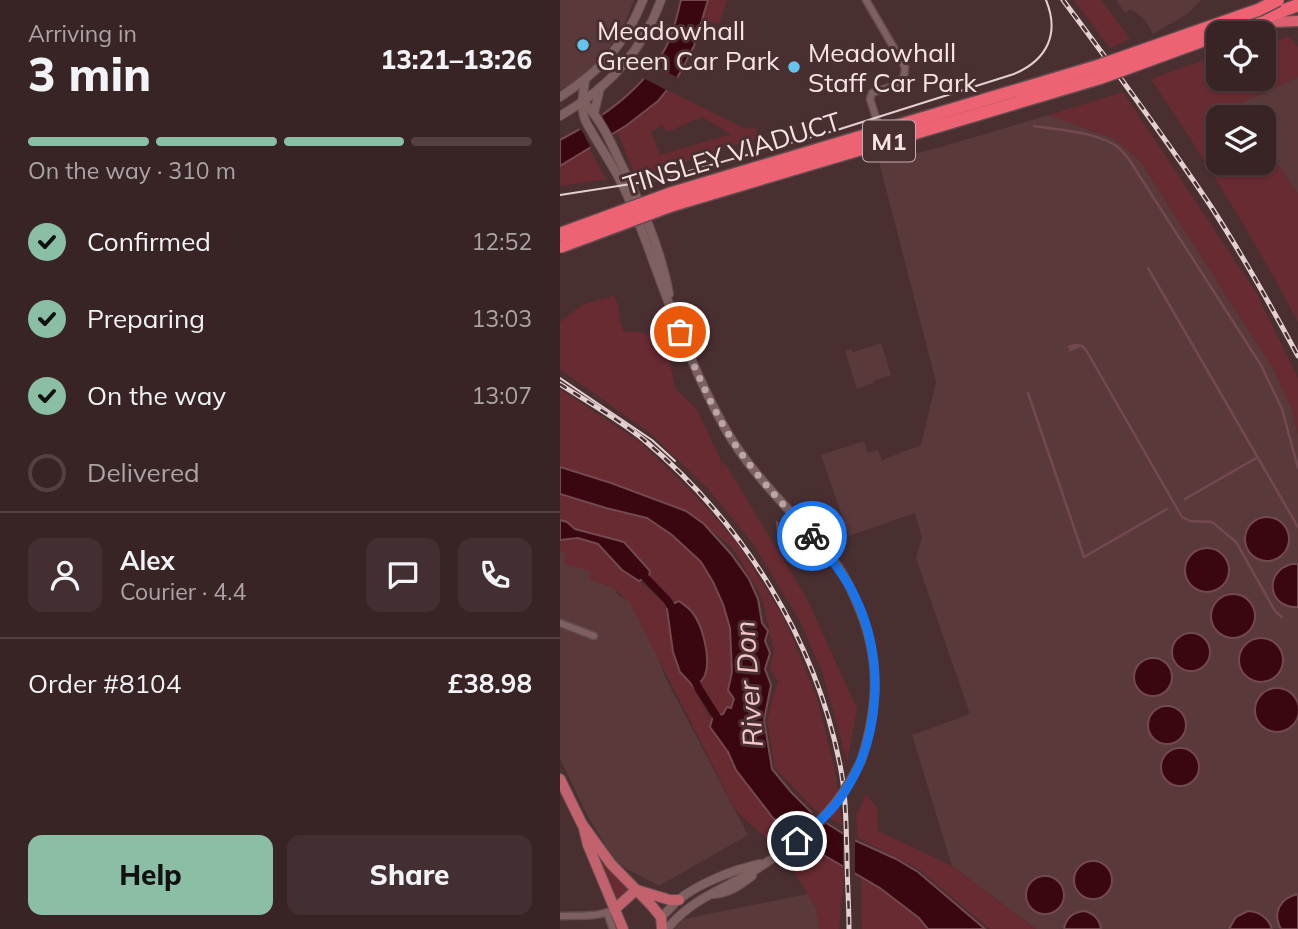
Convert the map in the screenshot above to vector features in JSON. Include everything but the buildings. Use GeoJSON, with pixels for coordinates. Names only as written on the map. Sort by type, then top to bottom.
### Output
{"type":"FeatureCollection","features":[{"type":"Feature","properties":{"kind":"highway","name":"TINSLEY VIADUCT"},"geometry":{"type":"LineString","coordinates":[[560,234],[672,193],[1098,66],[1258,10],[1278,0]]}},
{"type":"Feature","properties":{"kind":"highway"},"geometry":{"type":"LineString","coordinates":[[1255,21],[1298,5]]}},
{"type":"Feature","properties":{"kind":"highway"},"geometry":{"type":"LineString","coordinates":[[1276,22],[1298,21]]}},
{"type":"Feature","properties":{"kind":"highway","name":"TINSLEY VIADUCT"},"geometry":{"type":"LineString","coordinates":[[560,247],[673,205],[1100,78],[1206,39]]}},
{"type":"Feature","properties":{"kind":"main road"},"geometry":{"type":"LineString","coordinates":[[560,779],[582,824],[611,911],[623,929]]}},
{"type":"Feature","properties":{"kind":"main road"},"geometry":{"type":"LineString","coordinates":[[582,824],[607,859],[661,917],[664,929]]}},
{"type":"Feature","properties":{"kind":"main road"},"geometry":{"type":"LineString","coordinates":[[636,890],[679,900]]}},
{"type":"Feature","properties":{"kind":"main road"},"geometry":{"type":"LineString","coordinates":[[611,911],[636,890]]}},
{"type":"Feature","properties":{"kind":"main road"},"geometry":{"type":"LineString","coordinates":[[652,929],[661,917]]}},
{"type":"Feature","properties":{"kind":"street"},"geometry":{"type":"LineString","coordinates":[[634,0],[636,17]]}},
{"type":"Feature","properties":{"kind":"street"},"geometry":{"type":"LineString","coordinates":[[560,99],[585,81],[617,47],[636,17],[643,0]]}},
{"type":"Feature","properties":{"kind":"street"},"geometry":{"type":"LineString","coordinates":[[651,0],[654,17]]}},
{"type":"Feature","properties":{"kind":"street"},"geometry":{"type":"LineString","coordinates":[[563,114],[615,76],[640,42],[661,0]]}},
{"type":"Feature","properties":{"kind":"street"},"geometry":{"type":"LineString","coordinates":[[866,0],[905,67],[903,78],[897,85],[872,93],[870,99],[883,142]]}},
{"type":"Feature","properties":{"kind":"street"},"geometry":{"type":"LineString","coordinates":[[617,47],[620,57],[626,62]]}},
{"type":"Feature","properties":{"kind":"street"},"geometry":{"type":"LineString","coordinates":[[585,81],[582,101],[586,122],[623,186],[702,385],[727,432],[762,479],[831,558],[850,588],[865,620],[873,649],[874,706],[869,733],[861,761],[839,799],[826,816],[781,853],[687,908],[664,929]]}},
{"type":"Feature","properties":{"kind":"street"},"geometry":{"type":"LineString","coordinates":[[595,115],[600,88]]}},
{"type":"Feature","properties":{"kind":"street"},"geometry":{"type":"LineString","coordinates":[[560,99],[582,101],[595,115],[612,146],[643,208],[667,282],[673,314]]}},
{"type":"Feature","properties":{"kind":"street"},"geometry":{"type":"LineString","coordinates":[[563,114],[586,122]]}},
{"type":"Feature","properties":{"kind":"street"},"geometry":{"type":"LineString","coordinates":[[560,623],[594,636]]}},
{"type":"Feature","properties":{"kind":"street"},"geometry":{"type":"LineString","coordinates":[[661,917],[679,900],[697,889],[720,877],[763,863]]}},
{"type":"Feature","properties":{"kind":"street"},"geometry":{"type":"LineString","coordinates":[[560,916],[594,916],[611,911],[613,929]]}},
{"type":"Feature","properties":{"kind":"shaded area","name":"Meadowhall Green Car Park"},"geometry":{"type":"Polygon","coordinates":[[[560,0],[634,0],[624,26],[600,60],[560,90],[560,0]]]}},
{"type":"Feature","properties":{"kind":"shaded area"},"geometry":{"type":"Polygon","coordinates":[[[708,0],[727,0],[719,24],[702,20],[708,0]]]}},
{"type":"Feature","properties":{"kind":"shaded area"},"geometry":{"type":"Polygon","coordinates":[[[1074,0],[1101,0],[1130,39],[1110,48],[1074,0]]]}},
{"type":"Feature","properties":{"kind":"shaded area"},"geometry":{"type":"Polygon","coordinates":[[[1116,0],[1201,0],[1187,14],[1153,34],[1145,20],[1131,9],[1125,13],[1116,0]]]}},
{"type":"Feature","properties":{"kind":"shaded area"},"geometry":{"type":"Polygon","coordinates":[[[1289,37],[1298,47],[1298,77],[1276,87],[1276,40],[1289,37]]]}},
{"type":"Feature","properties":{"kind":"shaded area"},"geometry":{"type":"Polygon","coordinates":[[[1206,59],[1206,91],[1268,91],[1237,105],[1206,105],[1206,164],[1151,79],[1206,59]]]}},
{"type":"Feature","properties":{"kind":"shaded area"},"geometry":{"type":"Polygon","coordinates":[[[1298,77],[1298,194],[1276,162],[1276,105],[1237,105],[1268,91],[1276,91],[1276,87],[1298,77]]]}},
{"type":"Feature","properties":{"kind":"shaded area"},"geometry":{"type":"Polygon","coordinates":[[[667,90],[746,129],[756,127],[760,137],[656,172],[635,175],[617,131],[658,101],[667,90]],[[702,117],[667,132],[662,125],[651,132],[660,155],[731,134],[702,117]]]}},
{"type":"Feature","properties":{"kind":"shaded area"},"geometry":{"type":"Polygon","coordinates":[[[1123,92],[1257,294],[1298,378],[1298,434],[1292,410],[1274,370],[1141,162],[1115,139],[1049,115],[1123,92]]]}},
{"type":"Feature","properties":{"kind":"shaded area"},"geometry":{"type":"Polygon","coordinates":[[[1049,115],[1115,139],[1141,162],[1274,370],[1292,410],[1298,434],[1298,929],[1036,929],[952,866],[912,735],[970,714],[916,558],[922,538],[915,513],[849,536],[821,455],[864,441],[868,453],[878,450],[882,460],[921,445],[936,382],[879,162],[1049,115]]]}},
{"type":"Feature","properties":{"kind":"shaded area"},"geometry":{"type":"Polygon","coordinates":[[[589,148],[608,179],[560,186],[560,166],[589,148]]]}},
{"type":"Feature","properties":{"kind":"shaded area"},"geometry":{"type":"Polygon","coordinates":[[[1276,162],[1298,194],[1298,322],[1264,260],[1213,175],[1276,175],[1276,162]]]}},
{"type":"Feature","properties":{"kind":"shaded area"},"geometry":{"type":"Polygon","coordinates":[[[613,296],[625,332],[653,335],[664,333],[675,388],[697,410],[722,463],[717,474],[724,462],[807,599],[857,709],[847,761],[823,674],[800,621],[754,545],[710,491],[650,433],[560,369],[560,322],[582,305],[613,296]]]}},
{"type":"Feature","properties":{"kind":"shaded area"},"geometry":{"type":"Polygon","coordinates":[[[881,343],[891,375],[857,389],[845,351],[851,349],[853,352],[881,343]]]}},
{"type":"Feature","properties":{"kind":"shaded area"},"geometry":{"type":"Polygon","coordinates":[[[560,389],[640,442],[697,497],[737,542],[784,618],[816,695],[834,766],[842,825],[815,810],[775,768],[767,720],[778,681],[770,670],[774,650],[761,595],[732,547],[686,511],[560,467],[560,389]]]}},
{"type":"Feature","properties":{"kind":"shaded area"},"geometry":{"type":"Polygon","coordinates":[[[560,494],[647,518],[672,535],[701,562],[723,604],[730,628],[732,672],[729,690],[734,699],[731,708],[719,715],[700,685],[706,665],[679,601],[675,602],[649,576],[650,570],[618,540],[575,529],[560,520],[560,494]]]}},
{"type":"Feature","properties":{"kind":"shaded area"},"geometry":{"type":"Polygon","coordinates":[[[578,538],[598,544],[622,570],[668,606],[680,672],[693,687],[712,722],[710,727],[728,752],[736,770],[793,833],[815,850],[845,867],[839,929],[820,929],[815,906],[783,853],[736,811],[630,603],[614,588],[589,579],[591,571],[563,564],[566,553],[560,550],[560,540],[578,538]]]}},
{"type":"Feature","properties":{"kind":"shaded area"},"geometry":{"type":"Polygon","coordinates":[[[560,550],[592,571],[589,579],[614,588],[619,596],[639,605],[665,677],[748,835],[659,886],[616,863],[587,815],[560,758],[560,550]]]}},
{"type":"Feature","properties":{"kind":"shaded area"},"geometry":{"type":"Polygon","coordinates":[[[866,794],[877,808],[878,831],[952,866],[1036,929],[990,929],[920,870],[858,838],[856,817],[866,794]]]}},
{"type":"Feature","properties":{"kind":"shaded area"},"geometry":{"type":"Polygon","coordinates":[[[593,841],[601,859],[630,889],[617,902],[590,844],[593,841]]]}},
{"type":"Feature","properties":{"kind":"shaded area"},"geometry":{"type":"Polygon","coordinates":[[[861,877],[906,907],[928,929],[862,929],[861,877]]]}},
{"type":"Feature","properties":{"kind":"shaded area"},"geometry":{"type":"Polygon","coordinates":[[[808,894],[815,906],[820,929],[674,929],[684,919],[808,894]]]}},
{"type":"Feature","properties":{"kind":"water"},"geometry":{"type":"Polygon","coordinates":[[[681,0],[708,0],[694,46],[677,78],[658,101],[627,125],[560,166],[560,140],[620,101],[646,77],[657,62],[671,36],[681,0]]]}},
{"type":"Feature","properties":{"kind":"water","name":"River Don"},"geometry":{"type":"Polygon","coordinates":[[[560,467],[686,511],[704,524],[749,579],[758,599],[762,623],[768,631],[765,641],[770,653],[765,669],[771,685],[764,720],[772,769],[815,816],[852,839],[918,872],[985,929],[928,929],[919,918],[880,888],[815,850],[773,818],[736,770],[728,752],[710,727],[713,716],[723,714],[727,707],[731,708],[734,699],[728,690],[732,672],[730,628],[723,604],[701,562],[672,535],[647,518],[560,494],[560,467]]]}},
{"type":"Feature","properties":{"kind":"water"},"geometry":{"type":"Polygon","coordinates":[[[1267,517],[1282,524],[1289,539],[1282,554],[1267,561],[1252,554],[1245,539],[1252,524],[1267,517]]]}},
{"type":"Feature","properties":{"kind":"water"},"geometry":{"type":"Polygon","coordinates":[[[560,520],[575,529],[624,542],[650,571],[649,576],[639,581],[622,570],[598,544],[578,538],[560,540],[560,520]]]}},
{"type":"Feature","properties":{"kind":"water"},"geometry":{"type":"Polygon","coordinates":[[[1207,548],[1222,555],[1229,570],[1222,585],[1207,592],[1192,585],[1185,570],[1192,555],[1207,548]]]}},
{"type":"Feature","properties":{"kind":"water"},"geometry":{"type":"Polygon","coordinates":[[[1292,564],[1298,564],[1298,607],[1280,602],[1273,589],[1276,574],[1292,564]]]}},
{"type":"Feature","properties":{"kind":"water"},"geometry":{"type":"Polygon","coordinates":[[[1233,594],[1248,601],[1255,616],[1248,631],[1233,638],[1218,631],[1211,616],[1218,601],[1233,594]]]}},
{"type":"Feature","properties":{"kind":"water"},"geometry":{"type":"Polygon","coordinates":[[[679,601],[696,618],[705,642],[707,668],[695,688],[680,672],[673,652],[667,609],[679,601]]]}},
{"type":"Feature","properties":{"kind":"water"},"geometry":{"type":"Polygon","coordinates":[[[1191,633],[1204,639],[1210,652],[1204,665],[1191,671],[1178,665],[1172,652],[1178,639],[1191,633]]]}},
{"type":"Feature","properties":{"kind":"water"},"geometry":{"type":"Polygon","coordinates":[[[1261,638],[1276,645],[1283,660],[1276,675],[1261,682],[1246,675],[1239,660],[1246,645],[1261,638]]]}},
{"type":"Feature","properties":{"kind":"water"},"geometry":{"type":"Polygon","coordinates":[[[1153,658],[1166,664],[1172,677],[1166,690],[1153,696],[1140,690],[1134,677],[1140,664],[1153,658]]]}},
{"type":"Feature","properties":{"kind":"water"},"geometry":{"type":"Polygon","coordinates":[[[1277,688],[1292,695],[1299,710],[1292,725],[1277,732],[1262,725],[1255,710],[1262,695],[1277,688]]]}},
{"type":"Feature","properties":{"kind":"water"},"geometry":{"type":"Polygon","coordinates":[[[1167,706],[1180,712],[1186,725],[1180,738],[1167,744],[1154,738],[1148,725],[1154,712],[1167,706]]]}},
{"type":"Feature","properties":{"kind":"water"},"geometry":{"type":"Polygon","coordinates":[[[1180,748],[1193,754],[1199,767],[1193,780],[1180,786],[1167,780],[1161,767],[1167,754],[1180,748]]]}},
{"type":"Feature","properties":{"kind":"water"},"geometry":{"type":"Polygon","coordinates":[[[1093,861],[1106,867],[1112,880],[1106,893],[1093,899],[1080,893],[1074,880],[1080,867],[1093,861]]]}},
{"type":"Feature","properties":{"kind":"water"},"geometry":{"type":"Polygon","coordinates":[[[1045,876],[1058,882],[1064,895],[1058,908],[1045,914],[1032,908],[1026,895],[1032,882],[1045,876]]]}},
{"type":"Feature","properties":{"kind":"water"},"geometry":{"type":"Polygon","coordinates":[[[1298,894],[1298,929],[1281,929],[1277,917],[1279,907],[1286,899],[1298,894]]]}},
{"type":"Feature","properties":{"kind":"water"},"geometry":{"type":"Polygon","coordinates":[[[1085,911],[1096,917],[1101,929],[1064,929],[1071,916],[1085,911]]]}},
{"type":"Feature","properties":{"kind":"water"},"geometry":{"type":"Polygon","coordinates":[[[1248,911],[1263,916],[1272,929],[1229,929],[1236,917],[1248,911]]]}},
{"type":"Feature","properties":{"kind":"pier"},"geometry":{"type":"Polygon","coordinates":[[[651,63],[680,79],[670,92],[641,77],[651,63]]]}},
{"type":"Feature","properties":{"kind":"pier"},"geometry":{"type":"Polygon","coordinates":[[[602,110],[603,119],[613,138],[592,150],[577,127],[602,110]]]}},
{"type":"Feature","properties":{"kind":"pier"},"geometry":{"type":"Polygon","coordinates":[[[814,811],[829,821],[803,845],[788,834],[814,811]]]}},
{"type":"Feature","properties":{"kind":"pier"},"geometry":{"type":"Polygon","coordinates":[[[843,829],[855,837],[855,877],[843,870],[843,829]]]}},
{"type":"Feature","properties":{"kind":"waterway"},"geometry":{"type":"LineString","coordinates":[[1034,126],[1101,138],[1119,148],[1129,159],[1261,365],[1282,409],[1298,468]]}},
{"type":"Feature","properties":{"kind":"waterway"},"geometry":{"type":"LineString","coordinates":[[1148,268],[1298,527]]}},
{"type":"Feature","properties":{"kind":"waterway"},"geometry":{"type":"LineString","coordinates":[[1070,350],[1079,346]]}},
{"type":"Feature","properties":{"kind":"waterway"},"geometry":{"type":"LineString","coordinates":[[1069,347],[1082,346],[1086,350],[1182,517],[1190,521],[1212,522],[1236,542],[1275,611],[1282,617]]}},
{"type":"Feature","properties":{"kind":"waterway"},"geometry":{"type":"LineString","coordinates":[[1028,393],[1084,557],[1167,509]]}},
{"type":"Feature","properties":{"kind":"waterway"},"geometry":{"type":"LineString","coordinates":[[1185,499],[1258,457]]}},
{"type":"Feature","properties":{"kind":"waterway"},"geometry":{"type":"LineString","coordinates":[[777,522],[781,541],[801,564]]}},
{"type":"Feature","properties":{"kind":"waterway"},"geometry":{"type":"LineString","coordinates":[[638,570],[667,600],[675,613]]}},
{"type":"Feature","properties":{"kind":"waterway"},"geometry":{"type":"LineString","coordinates":[[693,676],[720,722]]}},
{"type":"Feature","properties":{"kind":"tram line"},"geometry":{"type":"LineString","coordinates":[[560,195],[657,180],[837,130],[1014,74],[1035,61],[1048,44],[1052,24],[1046,0]]}},
{"type":"Feature","properties":{"kind":"tram line"},"geometry":{"type":"LineString","coordinates":[[560,378],[652,440],[675,461]]}},
{"type":"Feature","properties":{"kind":"railway"},"geometry":{"type":"LineString","coordinates":[[1063,0],[1158,129],[1212,208],[1257,281],[1298,356]]}},
{"type":"Feature","properties":{"kind":"railway"},"geometry":{"type":"LineString","coordinates":[[560,384],[635,433],[680,473],[713,508],[743,546],[770,586],[793,628],[813,672],[840,765],[845,810],[849,929]]}},
{"type":"Feature","properties":{"kind":"way so far"},"geometry":{"type":"LineString","coordinates":[[680,332],[702,385],[727,432],[754,470],[812,536]]}},
{"type":"Feature","properties":{"kind":"place","name":"Meadowhall Green Car Park"},"geometry":{"type":"Point","coordinates":[583,45]}},
{"type":"Feature","properties":{"kind":"place","name":"Meadowhall Staff Car Park"},"geometry":{"type":"Point","coordinates":[794,67]}},
{"type":"Feature","properties":{"kind":"route"},"geometry":{"type":"LineString","coordinates":[[797,841],[826,816],[851,780],[861,761],[874,706],[873,649],[865,620],[850,588],[831,558],[812,536]]}}]}
